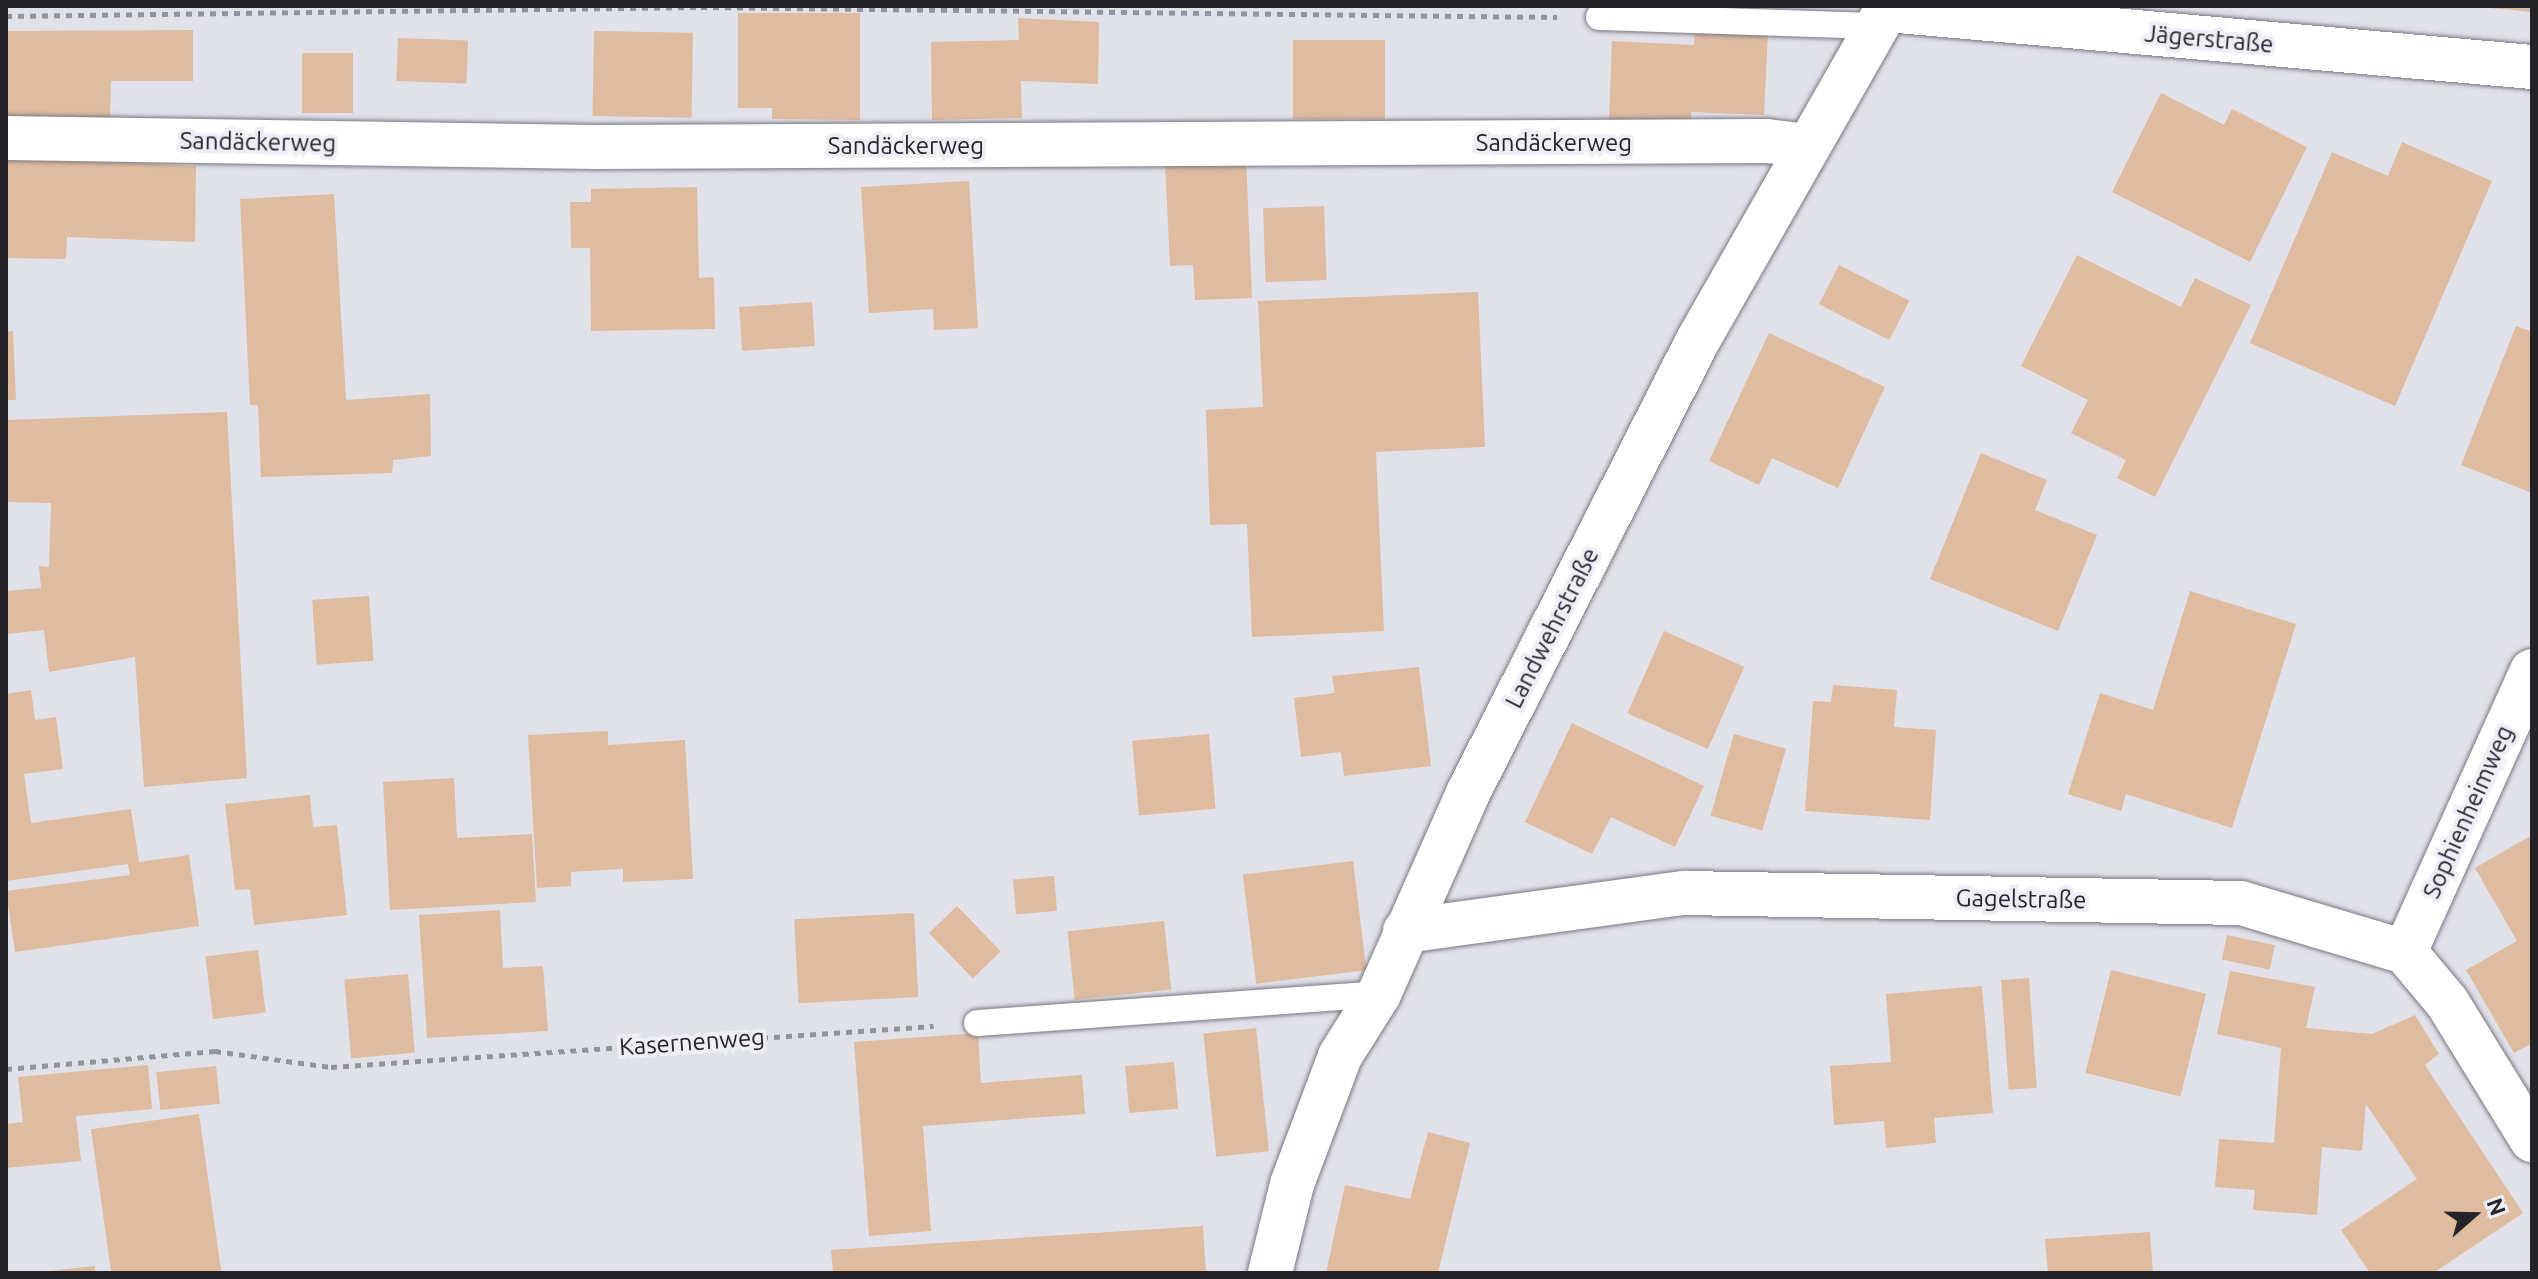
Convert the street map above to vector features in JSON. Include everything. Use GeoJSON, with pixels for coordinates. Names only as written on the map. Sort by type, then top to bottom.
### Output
{"type":"FeatureCollection","features":[{"type":"Feature","properties":{"kind":"street","name":"Jägerstraße"},"geometry":{"type":"LineString","coordinates":[[1884,14],[2532,67]]}},
{"type":"Feature","properties":{"kind":"street","name":"Landwehrstraße"},"geometry":{"type":"LineString","coordinates":[[1270,1273],[1292,1184],[1340,1056],[1379,994],[1467,795],[1690,356],[1806,146],[1884,14]]}},
{"type":"Feature","properties":{"kind":"street","name":"Sandäckerweg"},"geometry":{"type":"LineString","coordinates":[[6,138],[596,147],[1767,141],[1806,146]]}},
{"type":"Feature","properties":{"kind":"street","name":"Sophienheimweg"},"geometry":{"type":"LineString","coordinates":[[2405,952],[2532,671]]}},
{"type":"Feature","properties":{"kind":"street","name":"Gagelstraße"},"geometry":{"type":"LineString","coordinates":[[1405,931],[1684,893],[2225,903],[2405,952]]}},
{"type":"Feature","properties":{"kind":"street"},"geometry":{"type":"LineString","coordinates":[[2405,952],[2447,1002],[2532,1140]]}},
{"type":"Feature","properties":{"kind":"lane"},"geometry":{"type":"LineString","coordinates":[[1599,17],[1884,14]]}},
{"type":"Feature","properties":{"kind":"lane"},"geometry":{"type":"LineString","coordinates":[[977,1023],[1379,994]]}},
{"type":"Feature","properties":{"kind":"path"},"geometry":{"type":"LineString","coordinates":[[6,16],[701,7],[1599,17]]}},
{"type":"Feature","properties":{"kind":"path","name":"Kasernenweg"},"geometry":{"type":"LineString","coordinates":[[6,1069],[215,1051],[331,1067],[977,1023]]}},
{"type":"Feature","properties":{"kind":"building"},"geometry":{"type":"Polygon","coordinates":[[[2532,6],[2532,12],[2490,8],[2532,6]]]}},
{"type":"Feature","properties":{"kind":"building"},"geometry":{"type":"Polygon","coordinates":[[[738,13],[860,13],[860,120],[772,119],[772,108],[738,108],[738,13]]]}},
{"type":"Feature","properties":{"kind":"building"},"geometry":{"type":"Polygon","coordinates":[[[1018,18],[1099,22],[1098,84],[1021,81],[1022,118],[932,120],[931,42],[1019,40],[1018,18]]]}},
{"type":"Feature","properties":{"kind":"building"},"geometry":{"type":"Polygon","coordinates":[[[193,30],[193,81],[111,81],[110,118],[6,118],[6,31],[193,30]]]}},
{"type":"Feature","properties":{"kind":"building"},"geometry":{"type":"Polygon","coordinates":[[[594,31],[693,33],[692,118],[593,116],[594,31]]]}},
{"type":"Feature","properties":{"kind":"building"},"geometry":{"type":"Polygon","coordinates":[[[1695,31],[1768,34],[1764,115],[1691,112],[1691,123],[1609,120],[1612,41],[1694,45],[1695,31]]]}},
{"type":"Feature","properties":{"kind":"building"},"geometry":{"type":"Polygon","coordinates":[[[398,38],[468,40],[466,83],[396,81],[398,38]]]}},
{"type":"Feature","properties":{"kind":"building"},"geometry":{"type":"Polygon","coordinates":[[[1293,40],[1385,40],[1385,119],[1293,119],[1293,40]]]}},
{"type":"Feature","properties":{"kind":"building"},"geometry":{"type":"Polygon","coordinates":[[[302,53],[353,53],[353,113],[302,113],[302,53]]]}},
{"type":"Feature","properties":{"kind":"building"},"geometry":{"type":"Polygon","coordinates":[[[2161,93],[2224,125],[2232,109],[2307,147],[2250,262],[2112,192],[2161,93]]]}},
{"type":"Feature","properties":{"kind":"building"},"geometry":{"type":"Polygon","coordinates":[[[2402,142],[2492,181],[2395,406],[2250,343],[2332,152],[2388,176],[2402,142]]]}},
{"type":"Feature","properties":{"kind":"building"},"geometry":{"type":"Polygon","coordinates":[[[6,156],[196,166],[195,242],[67,237],[66,259],[6,258],[6,156]]]}},
{"type":"Feature","properties":{"kind":"building"},"geometry":{"type":"Polygon","coordinates":[[[1246,158],[1252,298],[1195,300],[1193,265],[1170,266],[1165,162],[1246,158]]]}},
{"type":"Feature","properties":{"kind":"building"},"geometry":{"type":"Polygon","coordinates":[[[969,181],[978,328],[934,330],[933,309],[869,313],[861,187],[969,181]]]}},
{"type":"Feature","properties":{"kind":"building"},"geometry":{"type":"Polygon","coordinates":[[[697,187],[699,278],[714,277],[715,329],[591,331],[590,248],[571,248],[570,202],[591,202],[591,189],[697,187]]]}},
{"type":"Feature","properties":{"kind":"building"},"geometry":{"type":"Polygon","coordinates":[[[334,194],[346,400],[430,394],[431,456],[393,460],[392,473],[261,477],[258,405],[250,405],[240,199],[334,194]]]}},
{"type":"Feature","properties":{"kind":"building"},"geometry":{"type":"Polygon","coordinates":[[[1324,206],[1327,280],[1266,282],[1263,208],[1324,206]]]}},
{"type":"Feature","properties":{"kind":"building"},"geometry":{"type":"Polygon","coordinates":[[[2077,255],[2181,307],[2195,278],[2251,305],[2155,497],[2117,478],[2126,460],[2071,433],[2088,400],[2021,366],[2077,255]]]}},
{"type":"Feature","properties":{"kind":"building"},"geometry":{"type":"Polygon","coordinates":[[[1839,265],[1909,301],[1889,340],[1819,304],[1839,265]]]}},
{"type":"Feature","properties":{"kind":"building"},"geometry":{"type":"Polygon","coordinates":[[[1478,292],[1485,447],[1376,452],[1384,631],[1252,637],[1247,524],[1210,525],[1206,410],[1263,407],[1258,301],[1478,292]]]}},
{"type":"Feature","properties":{"kind":"building"},"geometry":{"type":"Polygon","coordinates":[[[812,302],[815,346],[742,351],[739,307],[812,302]]]}},
{"type":"Feature","properties":{"kind":"building"},"geometry":{"type":"Polygon","coordinates":[[[2516,326],[2532,332],[2532,493],[2461,465],[2516,326]]]}},
{"type":"Feature","properties":{"kind":"building"},"geometry":{"type":"Polygon","coordinates":[[[13,331],[16,400],[6,400],[6,332],[13,331]]]}},
{"type":"Feature","properties":{"kind":"building"},"geometry":{"type":"Polygon","coordinates":[[[1769,333],[1885,387],[1838,488],[1772,458],[1759,485],[1709,461],[1769,333]]]}},
{"type":"Feature","properties":{"kind":"building"},"geometry":{"type":"Polygon","coordinates":[[[227,412],[247,778],[144,787],[135,657],[49,672],[44,630],[6,634],[6,591],[41,588],[39,566],[49,567],[51,503],[6,502],[6,420],[227,412]]]}},
{"type":"Feature","properties":{"kind":"building"},"geometry":{"type":"Polygon","coordinates":[[[1981,453],[2047,480],[2035,510],[2097,535],[2058,631],[1930,579],[1981,453]]]}},
{"type":"Feature","properties":{"kind":"building"},"geometry":{"type":"Polygon","coordinates":[[[2190,591],[2296,624],[2232,828],[2126,794],[2121,811],[2068,794],[2100,693],[2153,710],[2190,591]]]}},
{"type":"Feature","properties":{"kind":"building"},"geometry":{"type":"Polygon","coordinates":[[[369,596],[374,661],[317,665],[312,600],[369,596]]]}},
{"type":"Feature","properties":{"kind":"building"},"geometry":{"type":"Polygon","coordinates":[[[1664,631],[1744,667],[1708,749],[1627,713],[1664,631]]]}},
{"type":"Feature","properties":{"kind":"building"},"geometry":{"type":"Polygon","coordinates":[[[1419,667],[1431,766],[1344,776],[1341,752],[1301,757],[1294,698],[1335,693],[1332,676],[1419,667]]]}},
{"type":"Feature","properties":{"kind":"building"},"geometry":{"type":"Polygon","coordinates":[[[1833,685],[1897,690],[1894,727],[1936,730],[1930,820],[1805,811],[1813,701],[1831,702],[1833,685]]]}},
{"type":"Feature","properties":{"kind":"building"},"geometry":{"type":"Polygon","coordinates":[[[31,690],[35,720],[56,717],[63,769],[24,774],[31,823],[131,809],[139,862],[189,855],[199,926],[15,952],[6,891],[130,875],[128,864],[6,881],[6,694],[31,690]]]}},
{"type":"Feature","properties":{"kind":"building"},"geometry":{"type":"Polygon","coordinates":[[[1572,723],[1704,786],[1675,847],[1611,817],[1592,854],[1525,822],[1572,723]]]}},
{"type":"Feature","properties":{"kind":"building"},"geometry":{"type":"Polygon","coordinates":[[[608,731],[608,745],[685,740],[693,879],[623,882],[623,869],[571,872],[571,886],[537,888],[528,735],[608,731]]]}},
{"type":"Feature","properties":{"kind":"building"},"geometry":{"type":"Polygon","coordinates":[[[1209,734],[1216,809],[1139,815],[1132,741],[1209,734]]]}},
{"type":"Feature","properties":{"kind":"building"},"geometry":{"type":"Polygon","coordinates":[[[1734,734],[1786,749],[1762,831],[1711,816],[1734,734]]]}},
{"type":"Feature","properties":{"kind":"building"},"geometry":{"type":"Polygon","coordinates":[[[454,778],[457,838],[532,834],[536,902],[390,910],[383,782],[454,778]]]}},
{"type":"Feature","properties":{"kind":"building"},"geometry":{"type":"Polygon","coordinates":[[[310,795],[313,827],[337,825],[347,915],[254,925],[250,889],[235,890],[225,804],[310,795]]]}},
{"type":"Feature","properties":{"kind":"building"},"geometry":{"type":"Polygon","coordinates":[[[2532,835],[2532,1043],[2514,1053],[2466,970],[2517,941],[2475,868],[2532,835]]]}},
{"type":"Feature","properties":{"kind":"building"},"geometry":{"type":"Polygon","coordinates":[[[1353,861],[1366,970],[1256,984],[1243,875],[1353,861]]]}},
{"type":"Feature","properties":{"kind":"building"},"geometry":{"type":"Polygon","coordinates":[[[1054,876],[1057,911],[1016,914],[1013,880],[1054,876]]]}},
{"type":"Feature","properties":{"kind":"building"},"geometry":{"type":"Polygon","coordinates":[[[957,906],[1001,951],[973,978],[929,933],[957,906]]]}},
{"type":"Feature","properties":{"kind":"building"},"geometry":{"type":"Polygon","coordinates":[[[500,910],[503,968],[543,966],[548,1031],[427,1038],[419,915],[500,910]]]}},
{"type":"Feature","properties":{"kind":"building"},"geometry":{"type":"Polygon","coordinates":[[[914,913],[918,997],[799,1003],[794,919],[914,913]]]}},
{"type":"Feature","properties":{"kind":"building"},"geometry":{"type":"Polygon","coordinates":[[[1164,921],[1171,990],[1075,1000],[1068,931],[1164,921]]]}},
{"type":"Feature","properties":{"kind":"building"},"geometry":{"type":"Polygon","coordinates":[[[2227,935],[2275,945],[2270,970],[2222,959],[2227,935]]]}},
{"type":"Feature","properties":{"kind":"building"},"geometry":{"type":"Polygon","coordinates":[[[258,950],[266,1013],[213,1019],[205,956],[258,950]]]}},
{"type":"Feature","properties":{"kind":"building"},"geometry":{"type":"Polygon","coordinates":[[[2111,970],[2206,994],[2180,1097],[2085,1073],[2111,970]]]}},
{"type":"Feature","properties":{"kind":"building"},"geometry":{"type":"Polygon","coordinates":[[[2230,971],[2315,987],[2306,1028],[2372,1034],[2415,1015],[2439,1054],[2425,1065],[2523,1213],[2433,1273],[2370,1273],[2341,1230],[2417,1179],[2366,1104],[2362,1151],[2322,1147],[2317,1215],[2253,1210],[2255,1190],[2215,1187],[2219,1139],[2274,1143],[2281,1048],[2217,1034],[2230,971]]]}},
{"type":"Feature","properties":{"kind":"building"},"geometry":{"type":"Polygon","coordinates":[[[408,974],[415,1053],[351,1058],[344,980],[408,974]]]}},
{"type":"Feature","properties":{"kind":"building"},"geometry":{"type":"Polygon","coordinates":[[[2029,978],[2037,1088],[2009,1090],[2001,980],[2029,978]]]}},
{"type":"Feature","properties":{"kind":"building"},"geometry":{"type":"Polygon","coordinates":[[[1982,986],[1993,1113],[1934,1118],[1936,1143],[1886,1148],[1884,1121],[1834,1125],[1830,1066],[1891,1062],[1886,994],[1982,986]]]}},
{"type":"Feature","properties":{"kind":"building"},"geometry":{"type":"Polygon","coordinates":[[[1256,1028],[1269,1151],[1216,1157],[1203,1034],[1256,1028]]]}},
{"type":"Feature","properties":{"kind":"building"},"geometry":{"type":"Polygon","coordinates":[[[978,1033],[981,1083],[1082,1075],[1085,1114],[923,1126],[931,1231],[869,1236],[854,1042],[978,1033]]]}},
{"type":"Feature","properties":{"kind":"building"},"geometry":{"type":"Polygon","coordinates":[[[1174,1062],[1178,1109],[1129,1113],[1125,1066],[1174,1062]]]}},
{"type":"Feature","properties":{"kind":"building"},"geometry":{"type":"Polygon","coordinates":[[[148,1065],[152,1109],[76,1116],[81,1161],[6,1168],[6,1124],[23,1122],[18,1077],[148,1065]]]}},
{"type":"Feature","properties":{"kind":"building"},"geometry":{"type":"Polygon","coordinates":[[[216,1066],[220,1104],[160,1110],[156,1072],[216,1066]]]}},
{"type":"Feature","properties":{"kind":"building"},"geometry":{"type":"Polygon","coordinates":[[[199,1114],[221,1272],[111,1273],[91,1129],[199,1114]]]}},
{"type":"Feature","properties":{"kind":"building"},"geometry":{"type":"Polygon","coordinates":[[[1428,1132],[1470,1143],[1438,1273],[1326,1273],[1345,1185],[1410,1199],[1428,1132]]]}},
{"type":"Feature","properties":{"kind":"building"},"geometry":{"type":"Polygon","coordinates":[[[1203,1226],[1206,1273],[833,1273],[831,1250],[1203,1226]]]}},
{"type":"Feature","properties":{"kind":"building"},"geometry":{"type":"Polygon","coordinates":[[[2150,1232],[2153,1273],[2048,1273],[2045,1239],[2150,1232]]]}},
{"type":"Feature","properties":{"kind":"building"},"geometry":{"type":"Polygon","coordinates":[[[95,1266],[95,1273],[48,1273],[48,1271],[95,1266]]]}}]}
